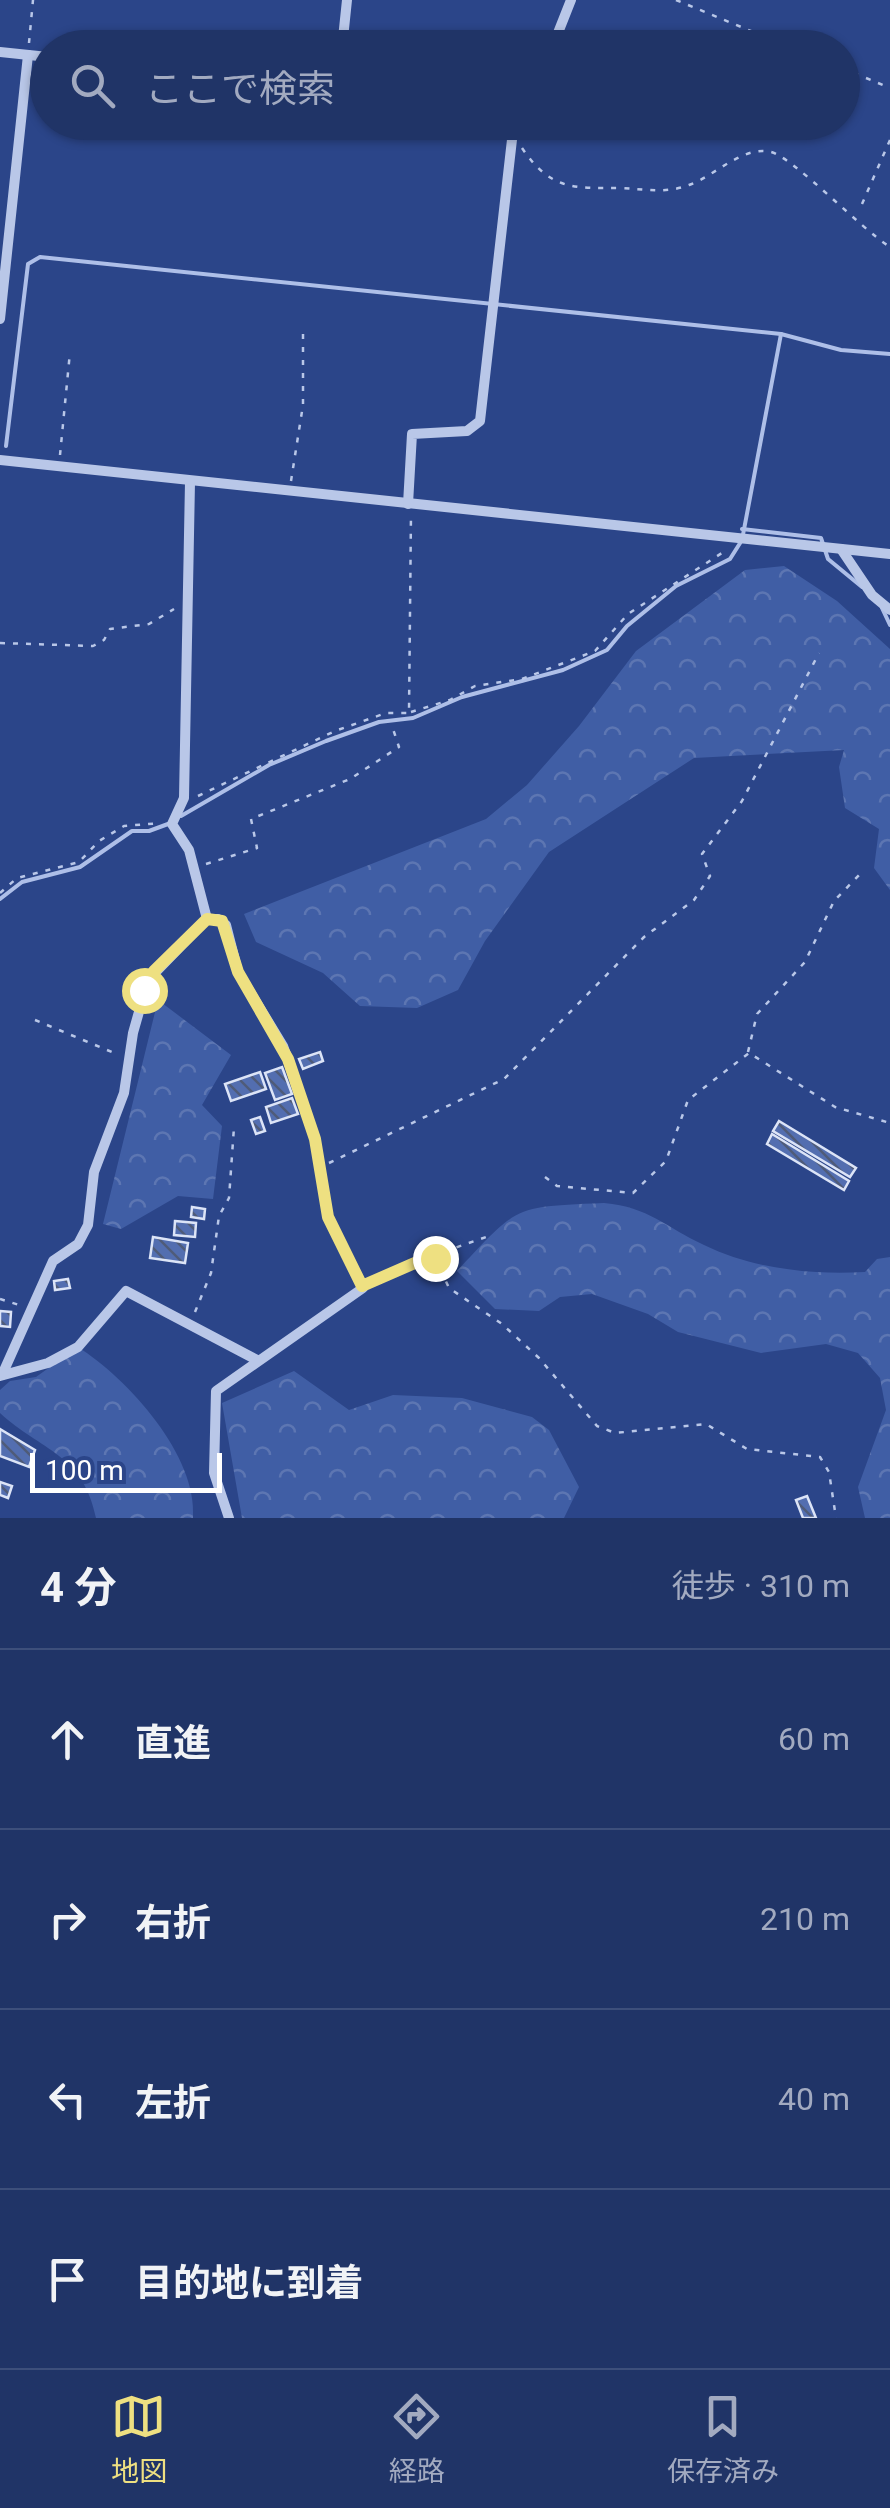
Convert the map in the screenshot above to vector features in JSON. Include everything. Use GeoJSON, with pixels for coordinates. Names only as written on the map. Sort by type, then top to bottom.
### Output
{"type":"FeatureCollection","features":[{"type":"Feature","properties":{"kind":"street"},"geometry":{"type":"LineString","coordinates":[[344,30],[347,0]]}},
{"type":"Feature","properties":{"kind":"street"},"geometry":{"type":"LineString","coordinates":[[559,30],[571,0]]}},
{"type":"Feature","properties":{"kind":"street"},"geometry":{"type":"LineString","coordinates":[[0,52],[28,56],[0,319]]}},
{"type":"Feature","properties":{"kind":"street"},"geometry":{"type":"LineString","coordinates":[[408,504],[412,434],[467,432],[480,421],[512,140]]}},
{"type":"Feature","properties":{"kind":"street"},"geometry":{"type":"LineString","coordinates":[[0,460],[890,554]]}},
{"type":"Feature","properties":{"kind":"street"},"geometry":{"type":"LineString","coordinates":[[190,482],[183,802],[172,820],[195,868],[207,919]]}},
{"type":"Feature","properties":{"kind":"street"},"geometry":{"type":"LineString","coordinates":[[841,550],[872,595],[890,610]]}},
{"type":"Feature","properties":{"kind":"street"},"geometry":{"type":"LineString","coordinates":[[1,1376],[54,1261],[78,1244],[88,1225],[94,1172],[124,1094],[148,980],[207,919],[218,919],[226,925],[238,972],[283,1046],[312,1128],[331,1227],[362,1286],[286,1345],[218,1388],[214,1397],[214,1473],[229,1518]]}},
{"type":"Feature","properties":{"kind":"street"},"geometry":{"type":"LineString","coordinates":[[1,1376],[48,1363],[78,1347],[126,1291],[257,1360]]}},
{"type":"Feature","properties":{"kind":"path"},"geometry":{"type":"LineString","coordinates":[[30,30],[33,0]]}},
{"type":"Feature","properties":{"kind":"path"},"geometry":{"type":"LineString","coordinates":[[676,0],[748,30]]}},
{"type":"Feature","properties":{"kind":"path"},"geometry":{"type":"LineString","coordinates":[[28,56],[30,34]]}},
{"type":"Feature","properties":{"kind":"path"},"geometry":{"type":"LineString","coordinates":[[860,76],[890,88]]}},
{"type":"Feature","properties":{"kind":"path"},"geometry":{"type":"LineString","coordinates":[[515,140],[547,177],[583,190],[676,189],[715,173],[750,151],[772,152],[785,158],[825,197],[890,247]]}},
{"type":"Feature","properties":{"kind":"path"},"geometry":{"type":"LineString","coordinates":[[862,204],[890,140]]}},
{"type":"Feature","properties":{"kind":"path"},"geometry":{"type":"LineString","coordinates":[[289,492],[303,405],[302,329]]}},
{"type":"Feature","properties":{"kind":"path"},"geometry":{"type":"LineString","coordinates":[[59,466],[70,352]]}},
{"type":"Feature","properties":{"kind":"path"},"geometry":{"type":"LineString","coordinates":[[408,504],[410,713]]}},
{"type":"Feature","properties":{"kind":"path"},"geometry":{"type":"LineString","coordinates":[[183,802],[335,731],[386,713],[410,713],[450,700],[475,686],[522,679],[595,651],[628,614],[646,606],[676,580],[723,555],[732,538]]}},
{"type":"Feature","properties":{"kind":"path"},"geometry":{"type":"LineString","coordinates":[[0,643],[93,646],[104,640],[110,629],[149,624],[174,609],[187,608]]}},
{"type":"Feature","properties":{"kind":"path"},"geometry":{"type":"LineString","coordinates":[[319,1168],[504,1079],[644,938],[694,900],[710,876],[702,854],[742,801],[819,653]]}},
{"type":"Feature","properties":{"kind":"path"},"geometry":{"type":"LineString","coordinates":[[195,868],[255,850],[251,819],[376,766],[399,747],[392,726]]}},
{"type":"Feature","properties":{"kind":"path"},"geometry":{"type":"LineString","coordinates":[[0,894],[18,878],[79,862],[99,841],[124,826],[149,827],[172,820]]}},
{"type":"Feature","properties":{"kind":"path"},"geometry":{"type":"LineString","coordinates":[[545,1177],[557,1186],[633,1192],[666,1161],[688,1100],[749,1053],[758,1014],[805,962],[834,901],[864,870]]}},
{"type":"Feature","properties":{"kind":"path"},"geometry":{"type":"LineString","coordinates":[[36,1020],[130,1060]]}},
{"type":"Feature","properties":{"kind":"path"},"geometry":{"type":"LineString","coordinates":[[749,1053],[835,1107],[890,1123]]}},
{"type":"Feature","properties":{"kind":"path"},"geometry":{"type":"LineString","coordinates":[[190,1322],[204,1297],[219,1216],[230,1198],[234,1127]]}},
{"type":"Feature","properties":{"kind":"path"},"geometry":{"type":"LineString","coordinates":[[362,1286],[492,1235]]}},
{"type":"Feature","properties":{"kind":"path"},"geometry":{"type":"LineString","coordinates":[[435,1258],[449,1288],[514,1335],[597,1426],[615,1433],[706,1424],[747,1449],[820,1457],[829,1472],[836,1518]]}},
{"type":"Feature","properties":{"kind":"path"},"geometry":{"type":"LineString","coordinates":[[0,1299],[34,1310]]}},
{"type":"Feature","properties":{"kind":"green space"},"geometry":{"type":"Polygon","coordinates":[[[784,566],[837,601],[890,649],[890,890],[874,868],[879,829],[845,808],[839,767],[844,750],[694,758],[549,852],[485,941],[458,990],[417,1008],[360,1006],[323,973],[256,942],[244,914],[486,819],[527,785],[579,726],[636,651],[745,570],[784,566]]]}},
{"type":"Feature","properties":{"kind":"green space"},"geometry":{"type":"Polygon","coordinates":[[[158,1000],[231,1055],[202,1105],[222,1126],[213,1199],[178,1196],[121,1229],[103,1224],[158,1000]]]}},
{"type":"Feature","properties":{"kind":"green space"},"geometry":{"type":"Polygon","coordinates":[[[604,1203],[645,1213],[704,1245],[762,1265],[803,1271],[865,1272],[877,1259],[890,1257],[890,1518],[865,1518],[858,1487],[886,1410],[880,1378],[858,1353],[826,1344],[761,1353],[678,1332],[648,1314],[592,1294],[560,1297],[539,1311],[495,1309],[457,1271],[493,1233],[519,1214],[551,1206],[604,1203]]]}},
{"type":"Feature","properties":{"kind":"green space"},"geometry":{"type":"Polygon","coordinates":[[[78,1347],[118,1378],[156,1421],[184,1470],[192,1494],[193,1518],[96,1518],[90,1496],[71,1466],[0,1413],[0,1390],[10,1381],[36,1377],[78,1347]]]}},
{"type":"Feature","properties":{"kind":"green space"},"geometry":{"type":"Polygon","coordinates":[[[294,1371],[349,1410],[393,1395],[462,1398],[532,1417],[549,1430],[579,1487],[564,1518],[242,1518],[222,1403],[294,1371]]]}},
{"type":"Feature","properties":{"kind":"building"},"geometry":{"type":"Polygon","coordinates":[[[320,1052],[323,1061],[303,1069],[299,1059],[320,1052]]]}},
{"type":"Feature","properties":{"kind":"building"},"geometry":{"type":"Polygon","coordinates":[[[282,1067],[292,1094],[275,1100],[265,1073],[282,1067]]]}},
{"type":"Feature","properties":{"kind":"building"},"geometry":{"type":"Polygon","coordinates":[[[260,1072],[266,1089],[231,1101],[225,1084],[260,1072]]]}},
{"type":"Feature","properties":{"kind":"building"},"geometry":{"type":"Polygon","coordinates":[[[292,1098],[298,1114],[271,1123],[266,1107],[292,1098]]]}},
{"type":"Feature","properties":{"kind":"building"},"geometry":{"type":"Polygon","coordinates":[[[260,1117],[265,1131],[256,1134],[251,1120],[260,1117]]]}},
{"type":"Feature","properties":{"kind":"building"},"geometry":{"type":"Polygon","coordinates":[[[779,1121],[856,1168],[850,1177],[773,1131],[779,1121]]]}},
{"type":"Feature","properties":{"kind":"building"},"geometry":{"type":"Polygon","coordinates":[[[772,1134],[849,1181],[844,1190],[767,1144],[772,1134]]]}},
{"type":"Feature","properties":{"kind":"building"},"geometry":{"type":"Polygon","coordinates":[[[192,1207],[205,1209],[204,1219],[191,1217],[192,1207]]]}},
{"type":"Feature","properties":{"kind":"building"},"geometry":{"type":"Polygon","coordinates":[[[175,1221],[196,1223],[195,1237],[174,1235],[175,1221]]]}},
{"type":"Feature","properties":{"kind":"building"},"geometry":{"type":"Polygon","coordinates":[[[153,1237],[188,1243],[185,1263],[150,1258],[153,1237]]]}},
{"type":"Feature","properties":{"kind":"building"},"geometry":{"type":"Polygon","coordinates":[[[68,1279],[70,1288],[55,1290],[54,1281],[68,1279]]]}},
{"type":"Feature","properties":{"kind":"building"},"geometry":{"type":"Polygon","coordinates":[[[0,1311],[11,1312],[10,1327],[0,1326],[0,1311]]]}},
{"type":"Feature","properties":{"kind":"building"},"geometry":{"type":"Polygon","coordinates":[[[0,1429],[35,1450],[29,1467],[0,1456],[0,1429]]]}},
{"type":"Feature","properties":{"kind":"building"},"geometry":{"type":"Polygon","coordinates":[[[0,1482],[12,1486],[8,1498],[0,1495],[0,1482]]]}},
{"type":"Feature","properties":{"kind":"building"},"geometry":{"type":"Polygon","coordinates":[[[807,1496],[816,1518],[803,1518],[796,1500],[807,1496]]]}},
{"type":"Feature","properties":{"kind":"waterway"},"geometry":{"type":"LineString","coordinates":[[6,446],[28,264],[40,257],[781,334],[841,350],[890,354]]}},
{"type":"Feature","properties":{"kind":"waterway"},"geometry":{"type":"LineString","coordinates":[[181,816],[269,765],[326,741],[379,722],[413,718],[462,697],[563,670],[607,650],[627,626],[676,586],[730,559],[742,540],[781,334]]}},
{"type":"Feature","properties":{"kind":"waterway"},"geometry":{"type":"LineString","coordinates":[[742,529],[821,538],[828,559],[862,587]]}},
{"type":"Feature","properties":{"kind":"waterway"},"geometry":{"type":"LineString","coordinates":[[882,608],[890,625]]}},
{"type":"Feature","properties":{"kind":"waterway"},"geometry":{"type":"LineString","coordinates":[[0,899],[22,882],[80,867],[132,831],[149,831],[168,824]]}},
{"type":"Feature","properties":{"kind":"route"},"geometry":{"type":"LineString","coordinates":[[144,990],[154,971],[207,919],[222,921],[238,972],[288,1059],[318,1149],[328,1217],[362,1286],[435,1258]]}}]}
